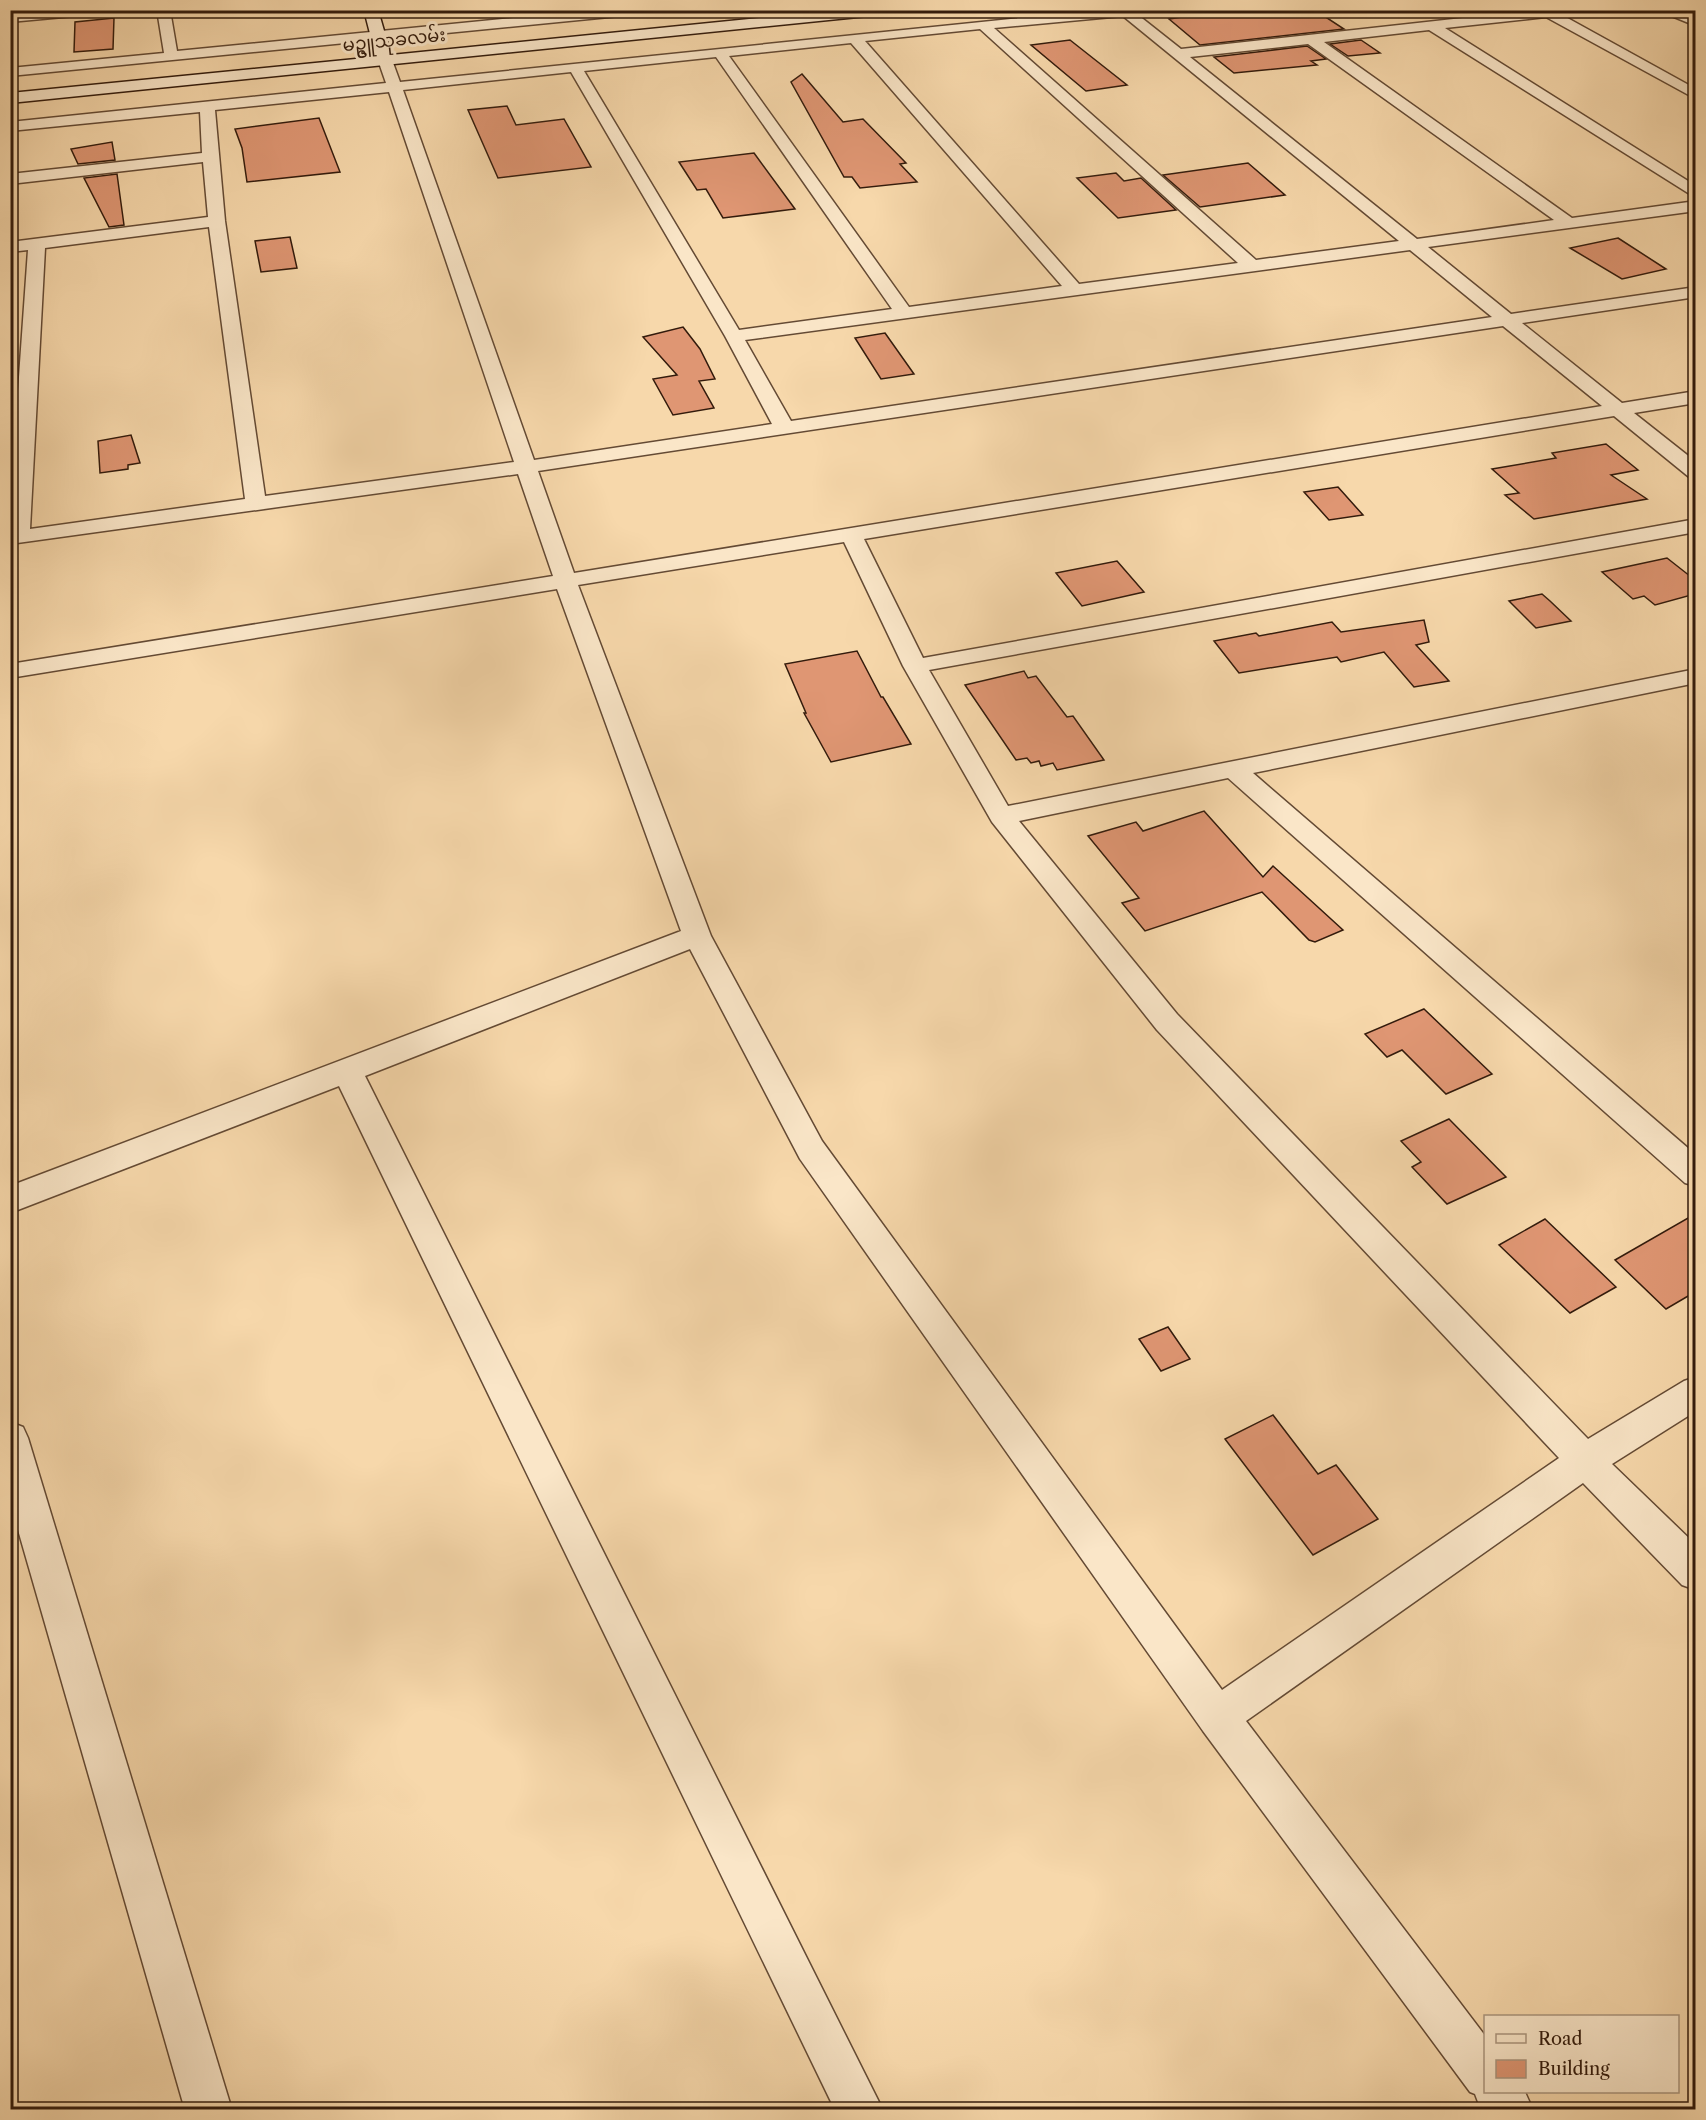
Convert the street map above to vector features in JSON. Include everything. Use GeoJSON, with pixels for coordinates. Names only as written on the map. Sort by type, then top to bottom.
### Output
{"type":"FeatureCollection","features":[{"type":"Feature","properties":{"kind":"street"},"geometry":{"type":"LineString","coordinates":[[10,18],[96,10]]}},
{"type":"Feature","properties":{"kind":"street"},"geometry":{"type":"LineString","coordinates":[[163,10],[171,56]]}},
{"type":"Feature","properties":{"kind":"street"},"geometry":{"type":"LineString","coordinates":[[370,10],[525,467],[696,936],[811,1150],[1217,1717],[1484,2075]]}},
{"type":"Feature","properties":{"kind":"street"},"geometry":{"type":"LineString","coordinates":[[10,128],[207,107],[386,60],[583,13],[640,10]]}},
{"type":"Feature","properties":{"kind":"street","name":"မဥ္ဇူသုခလမ်း"},"geometry":{"type":"LineString","coordinates":[[10,98],[888,10]]}},
{"type":"Feature","properties":{"kind":"street"},"geometry":{"type":"LineString","coordinates":[[10,72],[171,56],[386,60],[575,68],[1146,10]]}},
{"type":"Feature","properties":{"kind":"street"},"geometry":{"type":"LineString","coordinates":[[1176,54],[1576,10]]}},
{"type":"Feature","properties":{"kind":"street"},"geometry":{"type":"LineString","coordinates":[[1663,10],[1695,22]]}},
{"type":"Feature","properties":{"kind":"street"},"geometry":{"type":"LineString","coordinates":[[1125,12],[1695,473]]}},
{"type":"Feature","properties":{"kind":"street"},"geometry":{"type":"LineString","coordinates":[[1545,12],[1695,94]]}},
{"type":"Feature","properties":{"kind":"street"},"geometry":{"type":"LineString","coordinates":[[583,13],[600,39]]}},
{"type":"Feature","properties":{"kind":"street"},"geometry":{"type":"LineString","coordinates":[[983,25],[1252,266]]}},
{"type":"Feature","properties":{"kind":"street"},"geometry":{"type":"LineString","coordinates":[[1432,26],[1695,193]]}},
{"type":"Feature","properties":{"kind":"street"},"geometry":{"type":"LineString","coordinates":[[855,39],[1075,290]]}},
{"type":"Feature","properties":{"kind":"street"},"geometry":{"type":"LineString","coordinates":[[1311,39],[1569,223]]}},
{"type":"Feature","properties":{"kind":"street"},"geometry":{"type":"LineString","coordinates":[[720,53],[904,313]]}},
{"type":"Feature","properties":{"kind":"street"},"geometry":{"type":"LineString","coordinates":[[575,68],[734,336],[784,427]]}},
{"type":"Feature","properties":{"kind":"street"},"geometry":{"type":"LineString","coordinates":[[207,107],[217,221],[256,504]]}},
{"type":"Feature","properties":{"kind":"street"},"geometry":{"type":"LineString","coordinates":[[10,179],[210,157]]}},
{"type":"Feature","properties":{"kind":"street"},"geometry":{"type":"LineString","coordinates":[[734,336],[1695,206]]}},
{"type":"Feature","properties":{"kind":"street"},"geometry":{"type":"LineString","coordinates":[[10,247],[217,221]]}},
{"type":"Feature","properties":{"kind":"street"},"geometry":{"type":"LineString","coordinates":[[37,244],[15,537],[525,467],[1695,292]]}},
{"type":"Feature","properties":{"kind":"street"},"geometry":{"type":"LineString","coordinates":[[10,671],[1695,397]]}},
{"type":"Feature","properties":{"kind":"street"},"geometry":{"type":"LineString","coordinates":[[915,666],[1695,525]]}},
{"type":"Feature","properties":{"kind":"street"},"geometry":{"type":"LineString","coordinates":[[850,533],[915,666],[1001,816],[1167,1022],[1585,1461],[1695,1572]]}},
{"type":"Feature","properties":{"kind":"street"},"geometry":{"type":"LineString","coordinates":[[1001,816],[1235,771],[1695,676]]}},
{"type":"Feature","properties":{"kind":"street"},"geometry":{"type":"LineString","coordinates":[[1235,771],[1695,1174]]}},
{"type":"Feature","properties":{"kind":"street"},"geometry":{"type":"LineString","coordinates":[[10,1200],[696,936]]}},
{"type":"Feature","properties":{"kind":"street"},"geometry":{"type":"LineString","coordinates":[[347,1070],[860,2109]]}},
{"type":"Feature","properties":{"kind":"street"},"geometry":{"type":"LineString","coordinates":[[1217,1717],[1585,1461],[1695,1392]]}},
{"type":"Feature","properties":{"kind":"street"},"geometry":{"type":"LineString","coordinates":[[10,1438],[209,2109]]}},
{"type":"Feature","properties":{"kind":"street"},"geometry":{"type":"LineString","coordinates":[[1498,2093],[1510,2109]]}},
{"type":"Feature","properties":{"kind":"building"},"geometry":{"type":"Polygon","coordinates":[[[1171,10],[1315,10],[1344,29],[1200,45],[1169,19],[1182,17],[1171,10]]]}},
{"type":"Feature","properties":{"kind":"building"},"geometry":{"type":"Polygon","coordinates":[[[114,18],[113,49],[74,52],[75,22],[114,18]]]}},
{"type":"Feature","properties":{"kind":"building"},"geometry":{"type":"Polygon","coordinates":[[[1070,40],[1127,85],[1086,91],[1031,45],[1070,40]]]}},
{"type":"Feature","properties":{"kind":"building"},"geometry":{"type":"Polygon","coordinates":[[[1361,40],[1380,53],[1348,56],[1330,44],[1361,40]]]}},
{"type":"Feature","properties":{"kind":"building"},"geometry":{"type":"Polygon","coordinates":[[[1307,46],[1326,59],[1311,61],[1317,65],[1234,73],[1214,57],[1307,46]]]}},
{"type":"Feature","properties":{"kind":"building"},"geometry":{"type":"Polygon","coordinates":[[[802,74],[843,122],[863,119],[906,163],[900,164],[917,182],[860,188],[852,177],[844,177],[791,82],[802,74]]]}},
{"type":"Feature","properties":{"kind":"building"},"geometry":{"type":"Polygon","coordinates":[[[507,106],[516,125],[564,119],[591,167],[498,178],[468,110],[507,106]]]}},
{"type":"Feature","properties":{"kind":"building"},"geometry":{"type":"Polygon","coordinates":[[[319,118],[340,172],[247,182],[242,148],[235,129],[319,118]]]}},
{"type":"Feature","properties":{"kind":"building"},"geometry":{"type":"Polygon","coordinates":[[[112,142],[115,160],[78,164],[71,149],[112,142]]]}},
{"type":"Feature","properties":{"kind":"building"},"geometry":{"type":"Polygon","coordinates":[[[754,153],[795,209],[723,218],[706,189],[697,190],[679,162],[754,153]]]}},
{"type":"Feature","properties":{"kind":"building"},"geometry":{"type":"Polygon","coordinates":[[[1248,163],[1285,195],[1200,207],[1163,175],[1248,163]]]}},
{"type":"Feature","properties":{"kind":"building"},"geometry":{"type":"Polygon","coordinates":[[[1116,173],[1124,181],[1141,178],[1176,210],[1118,218],[1077,178],[1116,173]]]}},
{"type":"Feature","properties":{"kind":"building"},"geometry":{"type":"Polygon","coordinates":[[[117,174],[124,225],[109,227],[84,178],[117,174]]]}},
{"type":"Feature","properties":{"kind":"building"},"geometry":{"type":"Polygon","coordinates":[[[290,237],[297,268],[261,272],[255,241],[290,237]]]}},
{"type":"Feature","properties":{"kind":"building"},"geometry":{"type":"Polygon","coordinates":[[[1618,238],[1666,269],[1622,279],[1570,248],[1618,238]]]}},
{"type":"Feature","properties":{"kind":"building"},"geometry":{"type":"Polygon","coordinates":[[[683,327],[700,349],[715,379],[699,381],[714,408],[673,415],[653,379],[677,375],[643,337],[683,327]]]}},
{"type":"Feature","properties":{"kind":"building"},"geometry":{"type":"Polygon","coordinates":[[[885,333],[914,374],[881,379],[855,338],[885,333]]]}},
{"type":"Feature","properties":{"kind":"building"},"geometry":{"type":"Polygon","coordinates":[[[131,435],[140,463],[128,465],[128,469],[100,473],[98,441],[131,435]]]}},
{"type":"Feature","properties":{"kind":"building"},"geometry":{"type":"Polygon","coordinates":[[[1606,444],[1638,470],[1611,475],[1647,499],[1534,519],[1505,495],[1519,493],[1492,469],[1556,458],[1552,453],[1606,444]]]}},
{"type":"Feature","properties":{"kind":"building"},"geometry":{"type":"Polygon","coordinates":[[[1338,487],[1363,515],[1329,520],[1304,492],[1338,487]]]}},
{"type":"Feature","properties":{"kind":"building"},"geometry":{"type":"Polygon","coordinates":[[[1667,558],[1695,580],[1695,594],[1655,605],[1644,596],[1633,599],[1602,572],[1667,558]]]}},
{"type":"Feature","properties":{"kind":"building"},"geometry":{"type":"Polygon","coordinates":[[[1117,561],[1144,592],[1082,606],[1056,573],[1117,561]]]}},
{"type":"Feature","properties":{"kind":"building"},"geometry":{"type":"Polygon","coordinates":[[[1542,594],[1571,621],[1536,628],[1509,601],[1542,594]]]}},
{"type":"Feature","properties":{"kind":"building"},"geometry":{"type":"Polygon","coordinates":[[[1424,620],[1429,642],[1416,645],[1449,681],[1414,687],[1384,652],[1341,662],[1337,657],[1239,673],[1214,641],[1256,633],[1259,636],[1332,622],[1341,632],[1424,620]]]}},
{"type":"Feature","properties":{"kind":"building"},"geometry":{"type":"Polygon","coordinates":[[[857,651],[881,697],[911,744],[831,762],[804,713],[806,713],[785,664],[857,651]]]}},
{"type":"Feature","properties":{"kind":"building"},"geometry":{"type":"Polygon","coordinates":[[[1024,671],[1028,678],[1036,676],[1067,717],[1073,716],[1104,760],[1057,770],[1053,763],[1041,766],[1039,761],[1031,763],[1027,758],[1016,760],[965,685],[1024,671]]]}},
{"type":"Feature","properties":{"kind":"building"},"geometry":{"type":"Polygon","coordinates":[[[1204,811],[1263,877],[1273,866],[1343,930],[1315,942],[1309,940],[1262,892],[1145,931],[1122,903],[1139,898],[1088,836],[1136,822],[1143,831],[1204,811]]]}},
{"type":"Feature","properties":{"kind":"building"},"geometry":{"type":"Polygon","coordinates":[[[1424,1009],[1492,1074],[1446,1094],[1402,1050],[1387,1057],[1365,1034],[1424,1009]]]}},
{"type":"Feature","properties":{"kind":"building"},"geometry":{"type":"Polygon","coordinates":[[[1449,1119],[1506,1177],[1447,1204],[1412,1167],[1421,1162],[1401,1141],[1449,1119]]]}},
{"type":"Feature","properties":{"kind":"building"},"geometry":{"type":"Polygon","coordinates":[[[1695,1214],[1695,1292],[1666,1309],[1615,1260],[1695,1214]]]}},
{"type":"Feature","properties":{"kind":"building"},"geometry":{"type":"Polygon","coordinates":[[[1545,1219],[1616,1287],[1570,1313],[1499,1245],[1545,1219]]]}},
{"type":"Feature","properties":{"kind":"building"},"geometry":{"type":"Polygon","coordinates":[[[1168,1327],[1190,1359],[1161,1371],[1139,1339],[1168,1327]]]}},
{"type":"Feature","properties":{"kind":"building"},"geometry":{"type":"Polygon","coordinates":[[[1273,1415],[1318,1474],[1336,1465],[1378,1519],[1313,1555],[1225,1439],[1273,1415]]]}}]}
